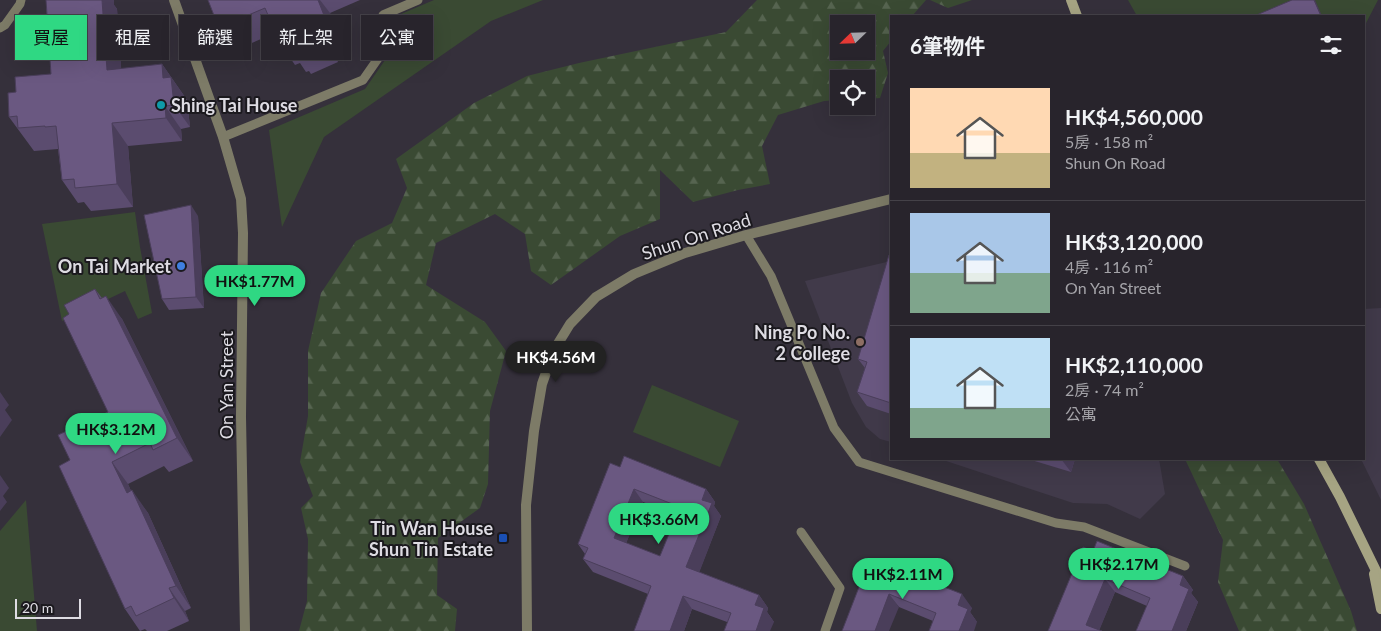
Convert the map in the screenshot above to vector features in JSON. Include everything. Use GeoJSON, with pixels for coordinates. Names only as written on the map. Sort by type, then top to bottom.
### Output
{"type":"FeatureCollection","features":[{"type":"Feature","properties":{"kind":"main road"},"geometry":{"type":"LineString","coordinates":[[1071,0],[1077,15]]}},
{"type":"Feature","properties":{"kind":"main road"},"geometry":{"type":"LineString","coordinates":[[1321,460],[1381,582]]}},
{"type":"Feature","properties":{"kind":"main road"},"geometry":{"type":"LineString","coordinates":[[1373,566],[1381,609]]}},
{"type":"Feature","properties":{"kind":"street","name":"On Yan Street"},"geometry":{"type":"LineString","coordinates":[[174,0],[223,137],[241,199],[243,233],[241,417],[245,631]]}},
{"type":"Feature","properties":{"kind":"street","name":"Shun On Road"},"geometry":{"type":"LineString","coordinates":[[526,631],[526,520],[534,431],[542,384],[554,350],[570,324],[596,297],[634,274],[685,253],[890,199]]}},
{"type":"Feature","properties":{"kind":"lane"},"geometry":{"type":"LineString","coordinates":[[0,28],[5,25],[20,4],[20,0]]}},
{"type":"Feature","properties":{"kind":"lane"},"geometry":{"type":"LineString","coordinates":[[223,137],[363,80],[393,37],[383,15],[418,0]]}},
{"type":"Feature","properties":{"kind":"lane"},"geometry":{"type":"LineString","coordinates":[[746,236],[771,276],[834,428],[859,462],[1056,523],[1084,527],[1186,566]]}},
{"type":"Feature","properties":{"kind":"lane"},"geometry":{"type":"LineString","coordinates":[[801,532],[840,588],[824,631]]}},
{"type":"Feature","properties":{"kind":"shaded area","name":"Ning Po No. 2 College"},"geometry":{"type":"Polygon","coordinates":[[[890,261],[890,442],[880,439],[866,427],[852,403],[805,281],[890,261]]]}},
{"type":"Feature","properties":{"kind":"shaded area"},"geometry":{"type":"Polygon","coordinates":[[[1381,308],[1381,500],[1361,460],[1365,460],[1365,309],[1381,308]]]}},
{"type":"Feature","properties":{"kind":"shaded area"},"geometry":{"type":"Polygon","coordinates":[[[943,460],[1159,460],[1165,494],[1140,519],[1107,504],[1073,503],[943,460]]]}},
{"type":"Feature","properties":{"kind":"green space"},"geometry":{"type":"Polygon","coordinates":[[[434,0],[543,0],[491,21],[324,137],[282,227],[269,130],[365,89],[385,60],[433,60],[433,15],[399,15],[434,0]]]}},
{"type":"Feature","properties":{"kind":"green space"},"geometry":{"type":"Polygon","coordinates":[[[757,0],[926,0],[913,15],[890,15],[890,42],[883,51],[888,73],[880,98],[875,98],[875,70],[830,70],[830,101],[778,115],[762,146],[770,184],[693,202],[660,170],[660,219],[620,236],[551,285],[531,271],[525,234],[495,214],[436,243],[426,285],[485,322],[506,351],[490,411],[488,484],[480,508],[438,538],[437,595],[457,609],[455,631],[299,631],[307,601],[308,539],[301,508],[313,496],[300,462],[308,416],[308,351],[321,293],[356,241],[392,223],[407,188],[396,159],[474,103],[527,76],[726,32],[757,0]]]}},
{"type":"Feature","properties":{"kind":"green space"},"geometry":{"type":"Polygon","coordinates":[[[930,0],[972,0],[948,8],[930,0]]]}},
{"type":"Feature","properties":{"kind":"green space"},"geometry":{"type":"Polygon","coordinates":[[[1128,0],[1378,0],[1365,25],[1365,15],[1136,15],[1128,0]]]}},
{"type":"Feature","properties":{"kind":"green space"},"geometry":{"type":"Polygon","coordinates":[[[135,212],[152,313],[138,319],[125,291],[62,321],[42,224],[135,212]]]}},
{"type":"Feature","properties":{"kind":"green space"},"geometry":{"type":"Polygon","coordinates":[[[652,385],[739,421],[720,467],[633,432],[652,385]]]}},
{"type":"Feature","properties":{"kind":"green space"},"geometry":{"type":"Polygon","coordinates":[[[1185,460],[1278,460],[1304,504],[1351,611],[1357,631],[1239,631],[1218,582],[1223,540],[1185,460]]]}},
{"type":"Feature","properties":{"kind":"green space"},"geometry":{"type":"Polygon","coordinates":[[[26,500],[37,631],[0,631],[0,531],[26,500]]]}},
{"type":"Feature","properties":{"kind":"building"},"geometry":{"type":"Polygon","coordinates":[[[46,0],[102,0],[103,15],[97,15],[97,60],[106,60],[107,70],[162,64],[163,78],[171,77],[174,105],[165,106],[166,118],[112,123],[117,184],[75,188],[74,179],[62,180],[56,126],[18,128],[17,116],[9,117],[8,93],[16,92],[15,77],[51,74],[50,60],[87,60],[87,15],[47,15],[46,0]]]}},
{"type":"Feature","properties":{"kind":"building"},"geometry":{"type":"Polygon","coordinates":[[[208,0],[318,0],[324,15],[268,15],[265,8],[248,15],[214,15],[208,0]]]}},
{"type":"Feature","properties":{"kind":"building"},"geometry":{"type":"Polygon","coordinates":[[[1292,0],[1314,0],[1321,15],[1256,15],[1292,0]]]}},
{"type":"Feature","properties":{"kind":"building","name":"On Tai Market"},"geometry":{"type":"Polygon","coordinates":[[[191,205],[196,297],[162,299],[144,215],[191,205]]]}},
{"type":"Feature","properties":{"kind":"building"},"geometry":{"type":"Polygon","coordinates":[[[889,255],[890,403],[857,392],[867,362],[858,359],[889,255]]]}},
{"type":"Feature","properties":{"kind":"building"},"geometry":{"type":"Polygon","coordinates":[[[95,289],[100,299],[106,296],[177,438],[153,450],[150,443],[112,462],[127,493],[132,490],[176,586],[169,588],[174,598],[136,616],[131,606],[125,609],[59,466],[70,460],[58,435],[108,412],[63,318],[69,314],[64,305],[95,289]]]}},
{"type":"Feature","properties":{"kind":"building"},"geometry":{"type":"Polygon","coordinates":[[[624,456],[706,489],[702,500],[712,503],[686,567],[759,595],[755,605],[764,608],[756,631],[724,631],[731,613],[683,596],[670,631],[634,631],[651,586],[583,559],[588,548],[578,544],[610,463],[620,467],[624,456]],[[634,489],[614,538],[660,556],[680,507],[634,489]]]}},
{"type":"Feature","properties":{"kind":"building"},"geometry":{"type":"Polygon","coordinates":[[[1097,541],[1183,576],[1180,585],[1189,589],[1172,631],[1136,631],[1150,598],[1105,579],[1086,625],[1102,631],[1048,631],[1083,547],[1093,551],[1097,541]]]}},
{"type":"Feature","properties":{"kind":"building"},"geometry":{"type":"Polygon","coordinates":[[[880,562],[962,594],[958,605],[968,609],[959,631],[929,631],[936,613],[889,594],[875,631],[842,631],[866,569],[876,573],[880,562]]]}},
{"type":"Feature","properties":{"kind":"place","name":"Shing Tai House"},"geometry":{"type":"Point","coordinates":[161,105]}},
{"type":"Feature","properties":{"kind":"place","name":"On Tai Market"},"geometry":{"type":"Point","coordinates":[181,266]}},
{"type":"Feature","properties":{"kind":"place","name":"Ning Po No. 2 College"},"geometry":{"type":"Point","coordinates":[860,342]}},
{"type":"Feature","properties":{"kind":"place","name":"Tin Wan House Shun Tin Estate"},"geometry":{"type":"Point","coordinates":[503,538]}}]}
